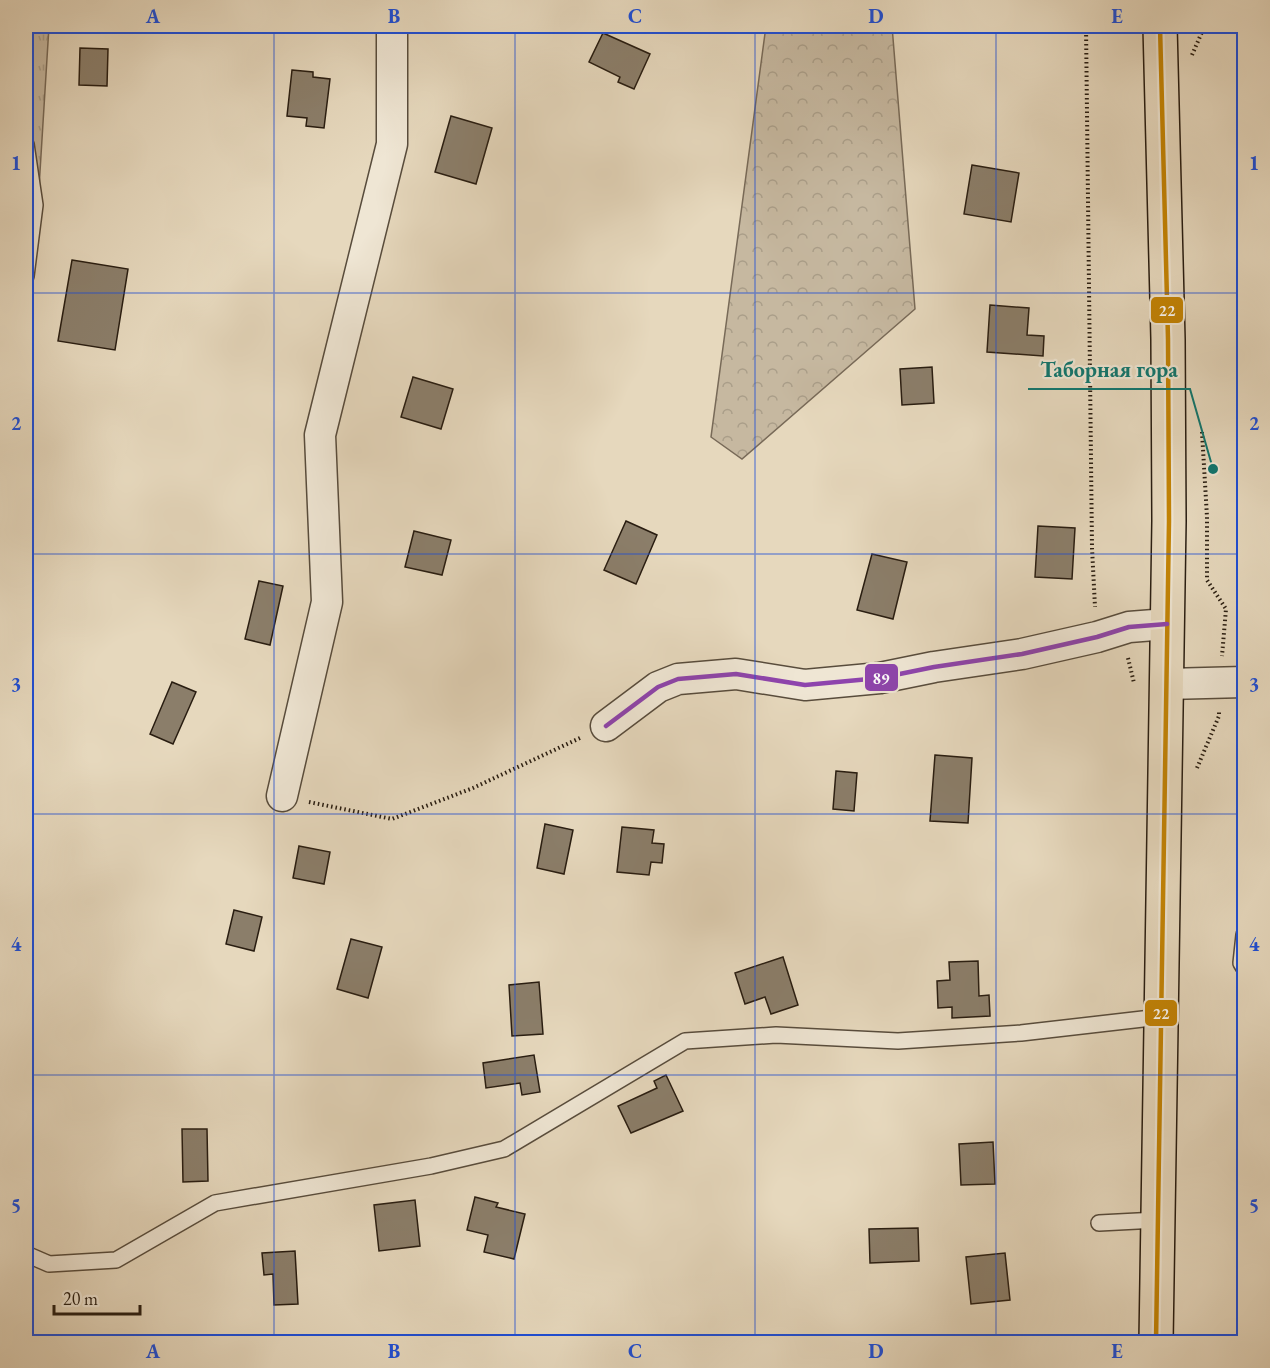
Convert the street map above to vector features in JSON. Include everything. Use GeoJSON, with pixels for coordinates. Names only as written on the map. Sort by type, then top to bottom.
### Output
{"type":"FeatureCollection","features":[{"type":"Feature","properties":{"kind":"main road"},"geometry":{"type":"LineString","coordinates":[[1156,1342],[1169,521],[1168,339],[1160,26]]}},
{"type":"Feature","properties":{"kind":"street"},"geometry":{"type":"LineString","coordinates":[[282,796],[327,602],[320,435],[392,144],[392,26]]}},
{"type":"Feature","properties":{"kind":"street"},"geometry":{"type":"LineString","coordinates":[[606,726],[658,687],[678,679],[736,674],[805,685],[880,678],[934,667],[1022,654],[1097,637],[1129,627],[1167,624]]}},
{"type":"Feature","properties":{"kind":"street"},"geometry":{"type":"LineString","coordinates":[[1167,684],[1245,682]]}},
{"type":"Feature","properties":{"kind":"lane"},"geometry":{"type":"LineString","coordinates":[[26,144],[35,205],[26,276]]}},
{"type":"Feature","properties":{"kind":"lane"},"geometry":{"type":"LineString","coordinates":[[1245,935],[1241,963],[1245,968]]}},
{"type":"Feature","properties":{"kind":"lane"},"geometry":{"type":"LineString","coordinates":[[26,1254],[49,1264],[116,1260],[215,1203],[431,1166],[504,1149],[685,1041],[776,1035],[898,1041],[1021,1033],[1160,1017]]}},
{"type":"Feature","properties":{"kind":"lane"},"geometry":{"type":"LineString","coordinates":[[1099,1222],[1157,1220]]}},
{"type":"Feature","properties":{"kind":"path"},"geometry":{"type":"LineString","coordinates":[[1086,26],[1092,548],[1097,637]]}},
{"type":"Feature","properties":{"kind":"path"},"geometry":{"type":"LineString","coordinates":[[282,796],[392,819],[473,788],[606,726]]}},
{"type":"Feature","properties":{"kind":"green space"},"geometry":{"type":"Polygon","coordinates":[[[26,26],[49,26],[26,398],[26,26]]]}},
{"type":"Feature","properties":{"kind":"green space"},"geometry":{"type":"Polygon","coordinates":[[[766,26],[892,26],[915,309],[742,459],[711,437],[766,26]]]}},
{"type":"Feature","properties":{"kind":"building"},"geometry":{"type":"Polygon","coordinates":[[[989,26],[1026,26],[1025,32],[989,26]]]}},
{"type":"Feature","properties":{"kind":"building"},"geometry":{"type":"Polygon","coordinates":[[[603,33],[650,54],[634,89],[618,82],[620,77],[589,62],[603,33]]]}},
{"type":"Feature","properties":{"kind":"building"},"geometry":{"type":"Polygon","coordinates":[[[80,48],[108,49],[107,86],[79,85],[80,48]]]}},
{"type":"Feature","properties":{"kind":"building"},"geometry":{"type":"Polygon","coordinates":[[[292,70],[313,72],[313,77],[330,79],[324,128],[306,126],[307,118],[287,116],[292,70]]]}},
{"type":"Feature","properties":{"kind":"building"},"geometry":{"type":"Polygon","coordinates":[[[451,116],[492,128],[476,184],[435,172],[451,116]]]}},
{"type":"Feature","properties":{"kind":"building"},"geometry":{"type":"Polygon","coordinates":[[[972,165],[1019,173],[1011,222],[964,214],[972,165]]]}},
{"type":"Feature","properties":{"kind":"building"},"geometry":{"type":"Polygon","coordinates":[[[72,260],[128,269],[115,350],[58,341],[72,260]]]}},
{"type":"Feature","properties":{"kind":"building"},"geometry":{"type":"Polygon","coordinates":[[[990,305],[1029,308],[1027,335],[1044,336],[1043,356],[987,352],[990,305]]]}},
{"type":"Feature","properties":{"kind":"building"},"geometry":{"type":"Polygon","coordinates":[[[932,367],[934,403],[902,405],[900,369],[932,367]]]}},
{"type":"Feature","properties":{"kind":"building"},"geometry":{"type":"Polygon","coordinates":[[[413,377],[453,389],[441,429],[401,417],[413,377]]]}},
{"type":"Feature","properties":{"kind":"building"},"geometry":{"type":"Polygon","coordinates":[[[626,521],[657,535],[636,584],[604,570],[626,521]]]}},
{"type":"Feature","properties":{"kind":"building"},"geometry":{"type":"Polygon","coordinates":[[[1038,526],[1075,528],[1072,579],[1035,577],[1038,526]]]}},
{"type":"Feature","properties":{"kind":"building"},"geometry":{"type":"Polygon","coordinates":[[[414,531],[451,540],[442,575],[405,567],[414,531]]]}},
{"type":"Feature","properties":{"kind":"building"},"geometry":{"type":"Polygon","coordinates":[[[872,554],[907,562],[893,619],[857,610],[872,554]]]}},
{"type":"Feature","properties":{"kind":"building"},"geometry":{"type":"Polygon","coordinates":[[[259,581],[283,586],[270,645],[245,639],[259,581]]]}},
{"type":"Feature","properties":{"kind":"building"},"geometry":{"type":"Polygon","coordinates":[[[172,682],[196,692],[173,744],[150,734],[172,682]]]}},
{"type":"Feature","properties":{"kind":"building"},"geometry":{"type":"Polygon","coordinates":[[[935,755],[972,758],[968,823],[930,821],[935,755]]]}},
{"type":"Feature","properties":{"kind":"building"},"geometry":{"type":"Polygon","coordinates":[[[836,771],[857,773],[854,811],[833,809],[836,771]]]}},
{"type":"Feature","properties":{"kind":"building"},"geometry":{"type":"Polygon","coordinates":[[[545,824],[573,830],[564,874],[537,868],[545,824]]]}},
{"type":"Feature","properties":{"kind":"building"},"geometry":{"type":"Polygon","coordinates":[[[622,827],[654,830],[652,843],[664,844],[662,863],[651,862],[649,875],[617,872],[622,827]]]}},
{"type":"Feature","properties":{"kind":"building"},"geometry":{"type":"Polygon","coordinates":[[[299,846],[330,852],[324,884],[293,878],[299,846]]]}},
{"type":"Feature","properties":{"kind":"building"},"geometry":{"type":"Polygon","coordinates":[[[234,910],[262,917],[254,951],[226,944],[234,910]]]}},
{"type":"Feature","properties":{"kind":"building"},"geometry":{"type":"Polygon","coordinates":[[[351,939],[382,947],[368,998],[337,989],[351,939]]]}},
{"type":"Feature","properties":{"kind":"building"},"geometry":{"type":"Polygon","coordinates":[[[783,957],[798,1005],[771,1014],[765,997],[745,1004],[735,973],[783,957]]]}},
{"type":"Feature","properties":{"kind":"building"},"geometry":{"type":"Polygon","coordinates":[[[978,961],[979,996],[989,995],[990,1016],[952,1018],[952,1007],[938,1008],[937,981],[950,980],[949,962],[978,961]]]}},
{"type":"Feature","properties":{"kind":"building"},"geometry":{"type":"Polygon","coordinates":[[[539,982],[543,1034],[512,1036],[509,985],[539,982]]]}},
{"type":"Feature","properties":{"kind":"building"},"geometry":{"type":"Polygon","coordinates":[[[534,1055],[540,1092],[522,1095],[520,1083],[486,1088],[483,1063],[534,1055]]]}},
{"type":"Feature","properties":{"kind":"building"},"geometry":{"type":"Polygon","coordinates":[[[666,1075],[683,1111],[631,1133],[618,1106],[657,1088],[654,1081],[666,1075]]]}},
{"type":"Feature","properties":{"kind":"building"},"geometry":{"type":"Polygon","coordinates":[[[182,1129],[207,1129],[208,1181],[183,1182],[182,1129]]]}},
{"type":"Feature","properties":{"kind":"building"},"geometry":{"type":"Polygon","coordinates":[[[993,1142],[995,1184],[961,1185],[959,1144],[993,1142]]]}},
{"type":"Feature","properties":{"kind":"building"},"geometry":{"type":"Polygon","coordinates":[[[475,1197],[498,1203],[496,1207],[525,1214],[514,1259],[484,1252],[488,1235],[467,1230],[475,1197]]]}},
{"type":"Feature","properties":{"kind":"building"},"geometry":{"type":"Polygon","coordinates":[[[415,1200],[420,1246],[379,1251],[374,1205],[415,1200]]]}},
{"type":"Feature","properties":{"kind":"building"},"geometry":{"type":"Polygon","coordinates":[[[918,1228],[919,1261],[870,1263],[869,1229],[918,1228]]]}},
{"type":"Feature","properties":{"kind":"building"},"geometry":{"type":"Polygon","coordinates":[[[295,1251],[298,1304],[274,1305],[273,1274],[264,1275],[262,1253],[295,1251]]]}},
{"type":"Feature","properties":{"kind":"building"},"geometry":{"type":"Polygon","coordinates":[[[1005,1253],[1010,1300],[971,1304],[966,1257],[1005,1253]]]}},
{"type":"Feature","properties":{"kind":"transit line","name":"22"},"geometry":{"type":"LineString","coordinates":[[1156,1342],[1169,521],[1168,339],[1160,26]]}},
{"type":"Feature","properties":{"kind":"transit line","name":"89"},"geometry":{"type":"LineString","coordinates":[[606,726],[658,687],[678,679],[736,674],[805,685],[880,678],[934,667],[1022,654],[1097,637],[1129,627],[1167,624]]}},
{"type":"Feature","properties":{"kind":"place","name":"Таборная гора"},"geometry":{"type":"Point","coordinates":[1213,469]}}]}
